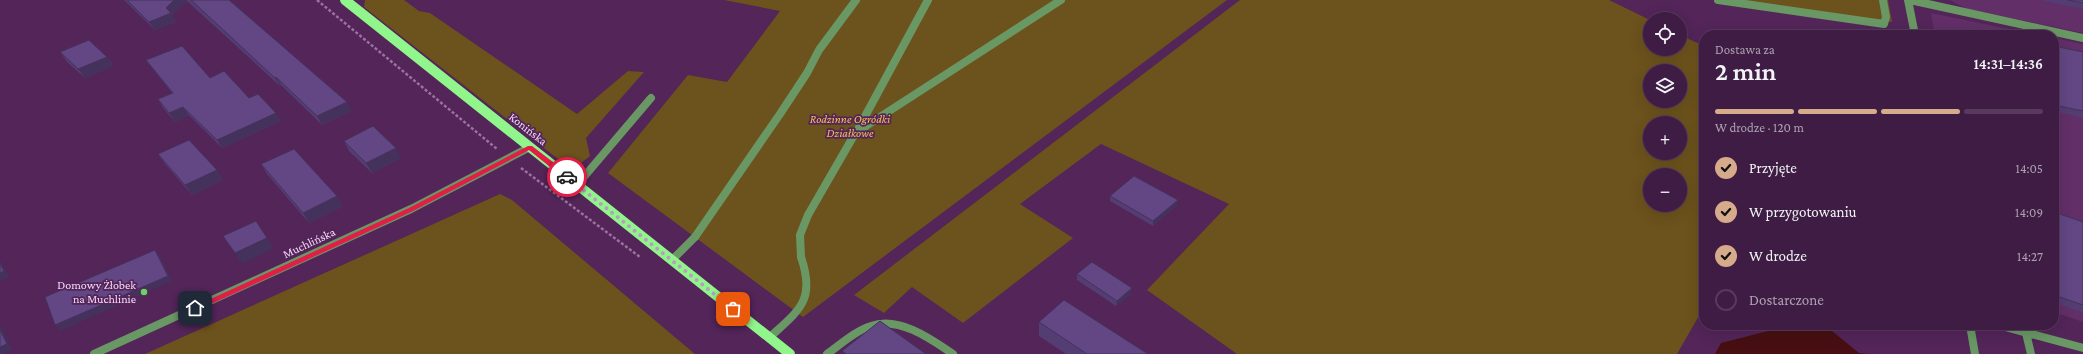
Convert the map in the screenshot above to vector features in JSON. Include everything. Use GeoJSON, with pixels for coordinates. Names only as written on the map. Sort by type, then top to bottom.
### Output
{"type":"FeatureCollection","features":[{"type":"Feature","properties":{"kind":"main road","name":"Konińska"},"geometry":{"type":"LineString","coordinates":[[348,1],[790,354]]}},
{"type":"Feature","properties":{"kind":"street"},"geometry":{"type":"LineString","coordinates":[[672,260],[694,237],[780,114],[807,73],[818,50],[856,0]]}},
{"type":"Feature","properties":{"kind":"street"},"geometry":{"type":"LineString","coordinates":[[769,338],[803,305],[806,297],[809,286],[806,270],[801,257],[800,235],[808,215],[853,137],[928,0]]}},
{"type":"Feature","properties":{"kind":"street"},"geometry":{"type":"LineString","coordinates":[[853,137],[866,126],[1061,0]]}},
{"type":"Feature","properties":{"kind":"street"},"geometry":{"type":"LineString","coordinates":[[1718,0],[1884,24],[1886,17],[1882,0]]}},
{"type":"Feature","properties":{"kind":"street"},"geometry":{"type":"LineString","coordinates":[[1914,30],[1909,0],[2047,30]]}},
{"type":"Feature","properties":{"kind":"street"},"geometry":{"type":"LineString","coordinates":[[1929,4],[1935,0]]}},
{"type":"Feature","properties":{"kind":"street"},"geometry":{"type":"LineString","coordinates":[[2059,33],[2083,38]]}},
{"type":"Feature","properties":{"kind":"street"},"geometry":{"type":"LineString","coordinates":[[577,184],[594,167],[614,142],[624,126],[650,98]]}},
{"type":"Feature","properties":{"kind":"street","name":"Muchlińska"},"geometry":{"type":"LineString","coordinates":[[94,354],[411,210],[530,147]]}},
{"type":"Feature","properties":{"kind":"street"},"geometry":{"type":"LineString","coordinates":[[828,354],[865,329],[878,324],[904,327],[930,339],[953,354]]}},
{"type":"Feature","properties":{"kind":"street"},"geometry":{"type":"LineString","coordinates":[[1971,330],[1975,354]]}},
{"type":"Feature","properties":{"kind":"street"},"geometry":{"type":"LineString","coordinates":[[2016,330],[2083,348]]}},
{"type":"Feature","properties":{"kind":"street"},"geometry":{"type":"LineString","coordinates":[[2026,333],[2031,354]]}},
{"type":"Feature","properties":{"kind":"path"},"geometry":{"type":"LineString","coordinates":[[317,0],[508,158],[646,262]]}},
{"type":"Feature","properties":{"kind":"shaded area"},"geometry":{"type":"Polygon","coordinates":[[[1950,0],[2083,0],[2083,33],[1967,9],[1950,0]]]}},
{"type":"Feature","properties":{"kind":"shaded area"},"geometry":{"type":"Polygon","coordinates":[[[1931,13],[2014,30],[1934,30],[1931,13]]]}},
{"type":"Feature","properties":{"kind":"shaded area"},"geometry":{"type":"Polygon","coordinates":[[[2059,39],[2083,44],[2083,322],[2059,314],[2059,39]]]}},
{"type":"Feature","properties":{"kind":"shaded area"},"geometry":{"type":"Polygon","coordinates":[[[1772,330],[1832,331],[1859,353],[1867,354],[1715,354],[1721,343],[1772,330]]]}},
{"type":"Feature","properties":{"kind":"green space"},"geometry":{"type":"Polygon","coordinates":[[[365,0],[404,0],[419,11],[430,13],[577,114],[628,71],[644,72],[586,138],[590,156],[572,170],[364,7],[365,0]]]}},
{"type":"Feature","properties":{"kind":"green space","name":"Rodzinne Ogródki Działkowe"},"geometry":{"type":"Polygon","coordinates":[[[724,0],[1227,0],[803,317],[608,173],[688,75],[727,82],[780,11],[724,0]]]}},
{"type":"Feature","properties":{"kind":"green space"},"geometry":{"type":"Polygon","coordinates":[[[1240,0],[1609,0],[1643,17],[1643,56],[1687,56],[1687,38],[1699,44],[1699,316],[1677,354],[1237,354],[1147,290],[1229,204],[1101,144],[1020,204],[1073,238],[963,323],[912,287],[884,313],[854,295],[1240,0]]]}},
{"type":"Feature","properties":{"kind":"green space"},"geometry":{"type":"Polygon","coordinates":[[[1739,0],[1888,0],[1892,22],[1885,21],[1739,0]]]}},
{"type":"Feature","properties":{"kind":"green space"},"geometry":{"type":"Polygon","coordinates":[[[500,194],[512,200],[695,354],[145,354],[500,194]]]}},
{"type":"Feature","properties":{"kind":"building"},"geometry":{"type":"Polygon","coordinates":[[[127,0],[174,0],[166,8],[171,13],[149,22],[127,0]]]}},
{"type":"Feature","properties":{"kind":"building"},"geometry":{"type":"Polygon","coordinates":[[[191,0],[229,0],[347,102],[317,116],[191,0]]]}},
{"type":"Feature","properties":{"kind":"building"},"geometry":{"type":"Polygon","coordinates":[[[2068,0],[2083,0],[2083,3],[2068,0]]]}},
{"type":"Feature","properties":{"kind":"building"},"geometry":{"type":"Polygon","coordinates":[[[89,40],[107,57],[78,69],[60,52],[89,40]]]}},
{"type":"Feature","properties":{"kind":"building"},"geometry":{"type":"Polygon","coordinates":[[[182,46],[210,78],[224,71],[249,98],[258,94],[276,113],[217,140],[183,107],[169,113],[158,99],[173,93],[146,60],[182,46]]]}},
{"type":"Feature","properties":{"kind":"building"},"geometry":{"type":"Polygon","coordinates":[[[2059,47],[2083,52],[2083,111],[2059,106],[2059,47]]]}},
{"type":"Feature","properties":{"kind":"building"},"geometry":{"type":"Polygon","coordinates":[[[373,126],[396,148],[366,163],[344,141],[373,126]]]}},
{"type":"Feature","properties":{"kind":"building"},"geometry":{"type":"Polygon","coordinates":[[[189,140],[217,170],[185,185],[158,154],[189,140]]]}},
{"type":"Feature","properties":{"kind":"building"},"geometry":{"type":"Polygon","coordinates":[[[294,149],[337,196],[303,213],[261,164],[294,149]]]}},
{"type":"Feature","properties":{"kind":"building"},"geometry":{"type":"Polygon","coordinates":[[[1134,176],[1178,200],[1153,221],[1110,196],[1134,176]]]}},
{"type":"Feature","properties":{"kind":"building"},"geometry":{"type":"Polygon","coordinates":[[[2059,214],[2083,222],[2083,305],[2059,297],[2059,214]]]}},
{"type":"Feature","properties":{"kind":"building"},"geometry":{"type":"Polygon","coordinates":[[[256,221],[267,238],[235,253],[223,236],[256,221]]]}},
{"type":"Feature","properties":{"kind":"building"},"geometry":{"type":"Polygon","coordinates":[[[155,250],[168,276],[55,325],[45,297],[155,250]]]}},
{"type":"Feature","properties":{"kind":"building"},"geometry":{"type":"Polygon","coordinates":[[[1092,262],[1132,288],[1117,301],[1077,274],[1092,262]]]}},
{"type":"Feature","properties":{"kind":"building"},"geometry":{"type":"Polygon","coordinates":[[[0,264],[4,271],[0,273],[0,264]]]}},
{"type":"Feature","properties":{"kind":"building"},"geometry":{"type":"Polygon","coordinates":[[[1064,300],[1148,354],[1087,354],[1039,322],[1064,300]]]}},
{"type":"Feature","properties":{"kind":"building"},"geometry":{"type":"Polygon","coordinates":[[[880,321],[926,354],[846,354],[842,351],[880,321]]]}},
{"type":"Feature","properties":{"kind":"building"},"geometry":{"type":"Polygon","coordinates":[[[0,330],[7,344],[0,347],[0,330]]]}},
{"type":"Feature","properties":{"kind":"way so far"},"geometry":{"type":"LineString","coordinates":[[567,177],[733,309]]}},
{"type":"Feature","properties":{"kind":"place","name":"Domowy Żłobek na Muchlinie"},"geometry":{"type":"Point","coordinates":[144,292]}},
{"type":"Feature","properties":{"kind":"route"},"geometry":{"type":"LineString","coordinates":[[195,308],[411,210],[530,147],[567,177]]}}]}
